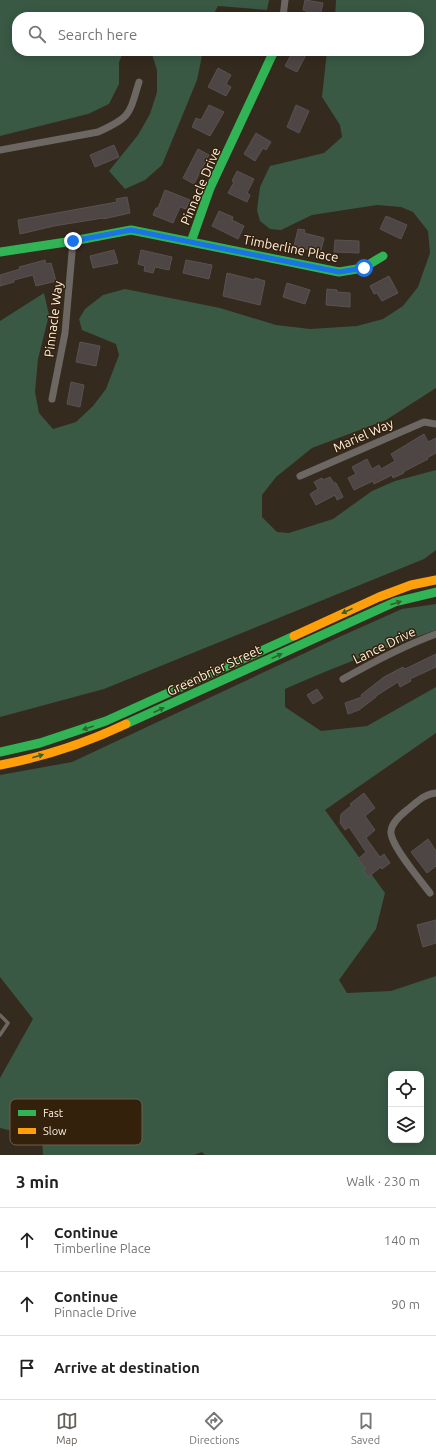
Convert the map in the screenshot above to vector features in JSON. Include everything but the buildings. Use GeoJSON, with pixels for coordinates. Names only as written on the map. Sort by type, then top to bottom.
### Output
{"type":"FeatureCollection","features":[{"type":"Feature","properties":{"kind":"main road","name":"Pinnacle Drive"},"geometry":{"type":"LineString","coordinates":[[0,252],[73,241],[131,230],[191,242],[210,188],[272,56]]}},
{"type":"Feature","properties":{"kind":"main road","name":"Timberline Place"},"geometry":{"type":"LineString","coordinates":[[191,242],[339,272],[364,268],[383,256]]}},
{"type":"Feature","properties":{"kind":"main road","name":"Greenbrier Street"},"geometry":{"type":"LineString","coordinates":[[0,752],[18,749],[59,738],[110,719],[379,597],[411,585],[436,580]]}},
{"type":"Feature","properties":{"kind":"main road","name":"Greenbrier Street"},"geometry":{"type":"LineString","coordinates":[[0,765],[14,763],[67,748],[114,730],[377,610],[396,602],[436,592]]}},
{"type":"Feature","properties":{"kind":"street"},"geometry":{"type":"LineString","coordinates":[[284,12],[285,0]]}},
{"type":"Feature","properties":{"kind":"street"},"geometry":{"type":"LineString","coordinates":[[0,150],[98,132],[122,121],[129,112],[139,82]]}},
{"type":"Feature","properties":{"kind":"street","name":"Pinnacle Way"},"geometry":{"type":"LineString","coordinates":[[52,399],[66,333],[73,241]]}},
{"type":"Feature","properties":{"kind":"street","name":"Mariel Way"},"geometry":{"type":"LineString","coordinates":[[300,476],[424,422],[436,424]]}},
{"type":"Feature","properties":{"kind":"street","name":"Lance Drive"},"geometry":{"type":"LineString","coordinates":[[343,679],[369,664],[436,634]]}},
{"type":"Feature","properties":{"kind":"street"},"geometry":{"type":"LineString","coordinates":[[430,893],[399,852],[392,838],[391,832],[393,825],[400,816],[424,796],[436,793]]}},
{"type":"Feature","properties":{"kind":"lane"},"geometry":{"type":"LineString","coordinates":[[110,719],[114,730]]}},
{"type":"Feature","properties":{"kind":"lane"},"geometry":{"type":"LineString","coordinates":[[0,1016],[8,1023],[0,1034]]}},
{"type":"Feature","properties":{"kind":"green space"},"geometry":{"type":"Polygon","coordinates":[[[0,0],[269,0],[267,10],[218,6],[215,12],[12,12],[12,56],[122,56],[119,62],[119,84],[109,104],[88,114],[0,136],[0,0]]]}},
{"type":"Feature","properties":{"kind":"green space"},"geometry":{"type":"Polygon","coordinates":[[[336,0],[436,0],[436,388],[386,420],[312,448],[276,477],[262,495],[262,517],[277,532],[289,533],[333,519],[372,491],[395,481],[436,470],[436,550],[424,559],[104,689],[0,717],[0,321],[44,293],[49,315],[38,359],[35,392],[39,413],[53,429],[76,422],[93,406],[106,389],[119,355],[116,344],[82,330],[79,319],[85,309],[103,295],[125,289],[220,308],[276,325],[310,329],[357,326],[383,319],[403,306],[418,287],[430,253],[428,231],[413,212],[401,207],[377,205],[312,215],[281,230],[270,229],[260,221],[257,210],[260,187],[270,166],[324,153],[342,137],[340,125],[322,97],[326,56],[424,56],[424,12],[335,12],[336,0]]]}},
{"type":"Feature","properties":{"kind":"green space"},"geometry":{"type":"Polygon","coordinates":[[[153,56],[202,56],[197,80],[162,165],[145,180],[125,189],[109,171],[138,135],[150,114],[157,92],[157,70],[153,56]]]}},
{"type":"Feature","properties":{"kind":"green space"},"geometry":{"type":"Polygon","coordinates":[[[436,604],[436,630],[360,658],[285,689],[285,707],[321,731],[367,726],[436,687],[436,733],[325,810],[385,893],[376,929],[339,980],[347,993],[391,991],[436,976],[436,1155],[205,1155],[202,1152],[194,1155],[43,1155],[42,1145],[142,1145],[142,1099],[10,1099],[10,1130],[0,1128],[0,1078],[33,1019],[0,977],[0,775],[72,762],[402,609],[436,604]]]}},
{"type":"Feature","properties":{"kind":"traffic: fast"},"geometry":{"type":"LineString","coordinates":[[0,252],[73,241],[131,230],[191,242],[210,188],[272,56]]}},
{"type":"Feature","properties":{"kind":"traffic: fast"},"geometry":{"type":"LineString","coordinates":[[191,242],[339,272],[363,268],[383,256]]}},
{"type":"Feature","properties":{"kind":"traffic: fast"},"geometry":{"type":"LineString","coordinates":[[126,724],[395,602],[436,592]]}},
{"type":"Feature","properties":{"kind":"traffic: fast"},"geometry":{"type":"LineString","coordinates":[[0,752],[40,743],[106,721],[294,636]]}},
{"type":"Feature","properties":{"kind":"traffic: slow"},"geometry":{"type":"LineString","coordinates":[[294,636],[379,597],[411,585],[436,580]]}},
{"type":"Feature","properties":{"kind":"traffic: slow"},"geometry":{"type":"LineString","coordinates":[[0,765],[64,749],[126,724]]}},
{"type":"Feature","properties":{"kind":"route"},"geometry":{"type":"LineString","coordinates":[[73,241],[131,230],[339,272],[364,268]]}}]}
